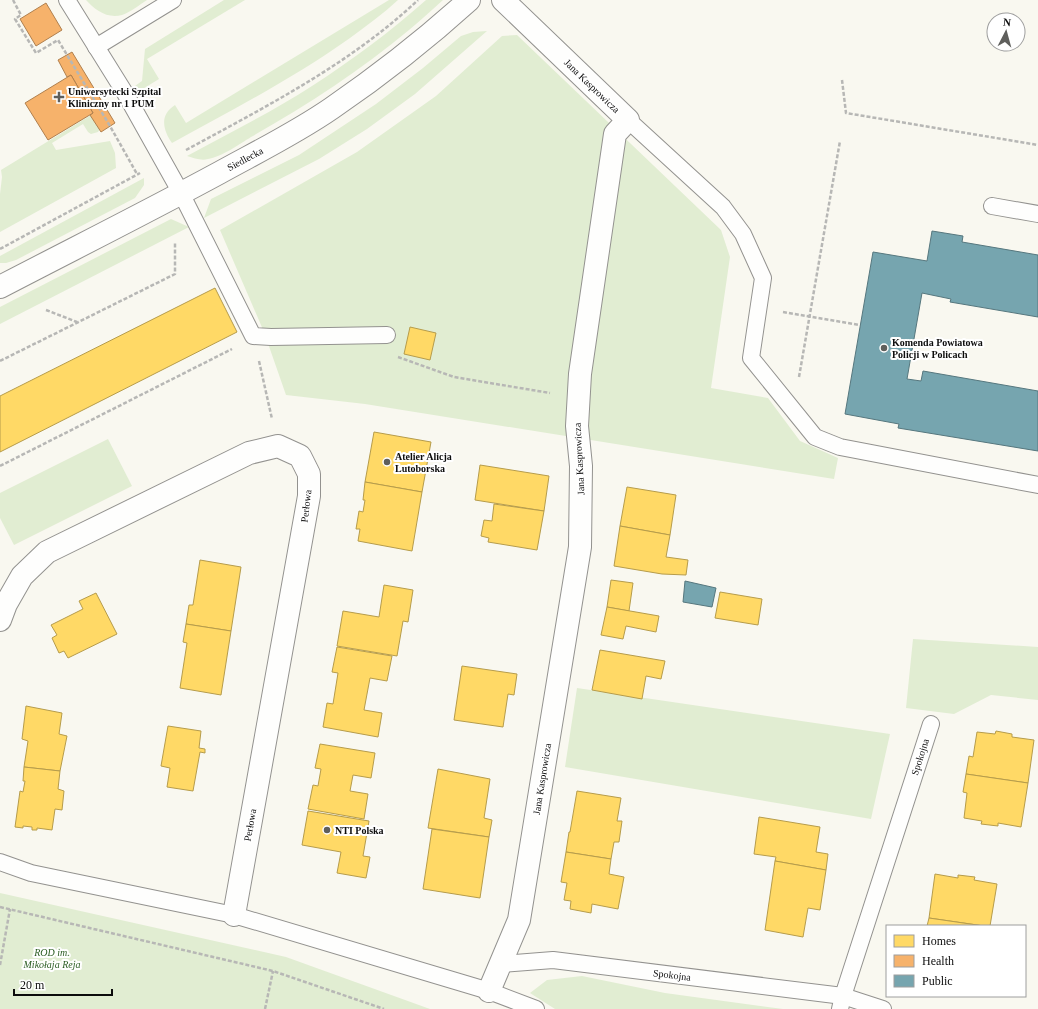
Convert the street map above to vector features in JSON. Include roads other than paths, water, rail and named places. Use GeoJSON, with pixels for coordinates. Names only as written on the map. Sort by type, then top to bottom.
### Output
{"type":"FeatureCollection","features":[{"type":"Feature","properties":{"kind":"street","name":"Siedlecka"},"geometry":{"type":"LineString","coordinates":[[0,287],[278,141],[331,109],[377,76],[428,36],[469,0]]}},
{"type":"Feature","properties":{"kind":"street","name":"Jana Kasprowicza"},"geometry":{"type":"LineString","coordinates":[[489,991],[519,920],[580,547],[581,466],[577,426],[580,374],[615,134],[628,120],[503,0]]}},
{"type":"Feature","properties":{"kind":"street","name":"Perłowa"},"geometry":{"type":"LineString","coordinates":[[0,620],[6,604],[22,576],[47,552],[249,453],[278,446],[300,456],[309,474],[309,496],[234,915]]}},
{"type":"Feature","properties":{"kind":"lane"},"geometry":{"type":"LineString","coordinates":[[67,0],[125,93],[181,193],[253,336],[387,335]]}},
{"type":"Feature","properties":{"kind":"lane"},"geometry":{"type":"LineString","coordinates":[[96,47],[173,0]]}},
{"type":"Feature","properties":{"kind":"lane"},"geometry":{"type":"LineString","coordinates":[[628,120],[724,207],[743,234],[763,278],[751,358],[815,437],[840,447],[1038,485]]}},
{"type":"Feature","properties":{"kind":"lane"},"geometry":{"type":"LineString","coordinates":[[992,206],[1038,214]]}},
{"type":"Feature","properties":{"kind":"lane","name":"Spokojna"},"geometry":{"type":"LineString","coordinates":[[842,1003],[931,724]]}},
{"type":"Feature","properties":{"kind":"lane"},"geometry":{"type":"LineString","coordinates":[[0,862],[31,873],[234,915],[489,991],[536,1009]]}},
{"type":"Feature","properties":{"kind":"lane","name":"Spokojna"},"geometry":{"type":"LineString","coordinates":[[501,964],[554,960],[883,1009]]}},
{"type":"Feature","properties":{"kind":"place","name":"Uniwersytecki Szpital Kliniczny nr 1 PUM"},"geometry":{"type":"Point","coordinates":[59,97]}},
{"type":"Feature","properties":{"kind":"place","name":"Komenda Powiatowa Policji w Policach"},"geometry":{"type":"Point","coordinates":[884,348]}},
{"type":"Feature","properties":{"kind":"place","name":"Atelier Alicja Lutoborska"},"geometry":{"type":"Point","coordinates":[387,462]}},
{"type":"Feature","properties":{"kind":"place","name":"NTI Polska"},"geometry":{"type":"Point","coordinates":[327,830]}},
{"type":"Feature","properties":{"kind":"park label","name":"ROD im. Mikołaja Reja"},"geometry":{"type":"Point","coordinates":[52,958]}}]}
